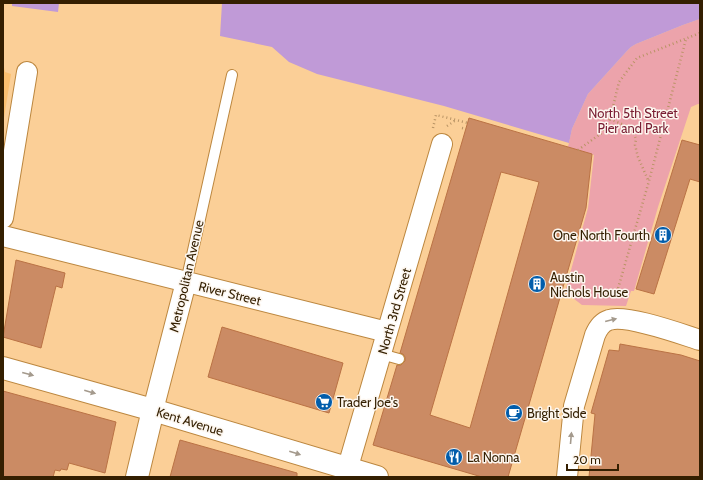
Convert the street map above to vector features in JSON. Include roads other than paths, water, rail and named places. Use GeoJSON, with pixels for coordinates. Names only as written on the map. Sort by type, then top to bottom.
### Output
{"type":"FeatureCollection","features":[{"type":"Feature","properties":{"kind":"main road","name":"Kent Avenue"},"geometry":{"type":"LineString","coordinates":[[3,368],[153,410],[346,473],[377,477]]}},
{"type":"Feature","properties":{"kind":"main road","name":"Metropolitan Avenue"},"geometry":{"type":"LineString","coordinates":[[137,477],[153,410]]}},
{"type":"Feature","properties":{"kind":"street"},"geometry":{"type":"LineString","coordinates":[[3,218],[26,72]]}},
{"type":"Feature","properties":{"kind":"street","name":"North 3rd Street"},"geometry":{"type":"LineString","coordinates":[[346,473],[390,356],[387,332],[437,137]]}},
{"type":"Feature","properties":{"kind":"street","name":"River Street"},"geometry":{"type":"LineString","coordinates":[[3,236],[387,332]]}},
{"type":"Feature","properties":{"kind":"street","name":"Metropolitan Avenue"},"geometry":{"type":"LineString","coordinates":[[153,410],[186,282]]}},
{"type":"Feature","properties":{"kind":"street"},"geometry":{"type":"LineString","coordinates":[[567,477],[574,406],[595,335],[599,327],[610,319],[624,319],[643,323],[700,340]]}},
{"type":"Feature","properties":{"kind":"lane","name":"Metropolitan Avenue"},"geometry":{"type":"LineString","coordinates":[[186,282],[232,75]]}},
{"type":"Feature","properties":{"kind":"place","name":"One North Fourth"},"geometry":{"type":"Point","coordinates":[663,235]}},
{"type":"Feature","properties":{"kind":"place","name":"Austin Nichols House"},"geometry":{"type":"Point","coordinates":[537,284]}},
{"type":"Feature","properties":{"kind":"place","name":"Trader Joe's"},"geometry":{"type":"Point","coordinates":[324,402]}},
{"type":"Feature","properties":{"kind":"place","name":"Bright Side"},"geometry":{"type":"Point","coordinates":[514,413]}},
{"type":"Feature","properties":{"kind":"place","name":"La Nonna"},"geometry":{"type":"Point","coordinates":[454,457]}},
{"type":"Feature","properties":{"kind":"park label","name":"North 5th Street Pier and Park"},"geometry":{"type":"Point","coordinates":[633,120]}}]}
